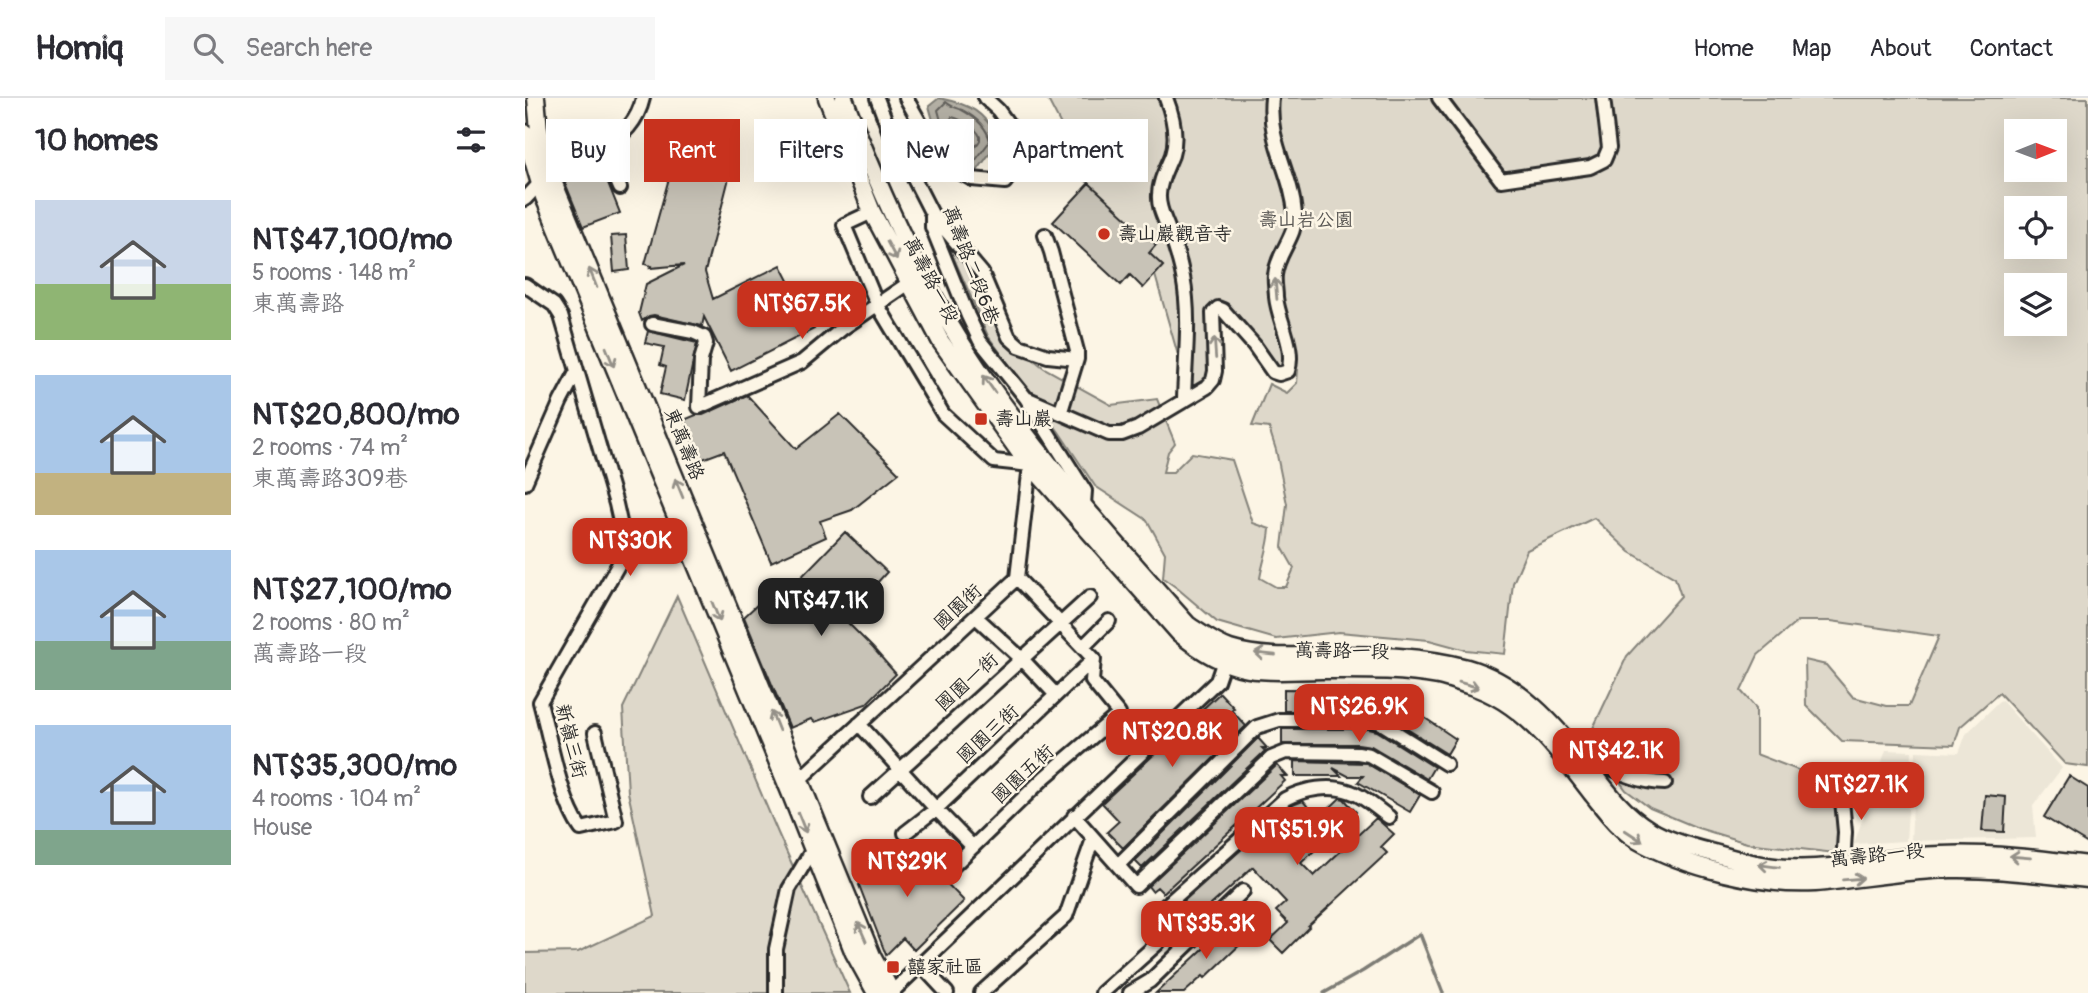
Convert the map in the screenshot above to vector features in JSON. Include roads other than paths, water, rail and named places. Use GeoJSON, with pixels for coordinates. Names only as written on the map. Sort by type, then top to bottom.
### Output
{"type":"FeatureCollection","features":[{"type":"Feature","properties":{"kind":"main road","name":"東萬壽路"},"geometry":{"type":"LineString","coordinates":[[534,156],[539,130],[536,98]]}},
{"type":"Feature","properties":{"kind":"main road","name":"萬壽路一段"},"geometry":{"type":"LineString","coordinates":[[827,98],[872,212],[941,342],[972,388],[1079,509],[1179,633],[1197,648],[1226,655],[1248,669],[1438,676],[1481,689],[1509,706],[1572,757],[1624,811],[1649,830],[1668,839],[1762,865],[1788,868],[1843,866],[1936,855],[1973,854],[2088,865]]}},
{"type":"Feature","properties":{"kind":"main road","name":"萬壽路一段"},"geometry":{"type":"LineString","coordinates":[[844,98],[888,207],[924,278],[955,334],[1036,460]]}},
{"type":"Feature","properties":{"kind":"main road","name":"東萬壽路"},"geometry":{"type":"LineString","coordinates":[[525,133],[890,993]]}},
{"type":"Feature","properties":{"kind":"main road","name":"東萬壽路"},"geometry":{"type":"LineString","coordinates":[[544,179],[854,953],[890,993]]}},
{"type":"Feature","properties":{"kind":"main road","name":"萬壽路一段"},"geometry":{"type":"LineString","coordinates":[[1572,757],[1615,822],[1627,833],[1637,840],[1705,868],[1759,880],[1811,883],[1948,869],[1979,869],[2088,879]]}},
{"type":"Feature","properties":{"kind":"street"},"geometry":{"type":"LineString","coordinates":[[630,126],[643,98]]}},
{"type":"Feature","properties":{"kind":"street","name":"萬壽路二段6巷"},"geometry":{"type":"LineString","coordinates":[[877,98],[889,130],[932,214],[932,227],[980,341],[1026,398],[1085,491],[1079,509]]}},
{"type":"Feature","properties":{"kind":"street"},"geometry":{"type":"LineString","coordinates":[[906,98],[942,162],[972,179],[1005,183],[1027,150],[998,110],[985,98]]}},
{"type":"Feature","properties":{"kind":"street"},"geometry":{"type":"LineString","coordinates":[[1166,98],[1173,117],[1175,135],[1173,153],[1159,194],[1163,218],[1177,254],[1186,298],[1188,328],[1184,400]]}},
{"type":"Feature","properties":{"kind":"street"},"geometry":{"type":"LineString","coordinates":[[1026,398],[1109,434],[1122,434],[1138,428],[1207,387],[1213,380],[1216,357],[1213,313],[1217,308],[1223,310],[1255,345],[1273,372],[1284,373],[1290,366],[1277,301],[1275,276],[1280,257],[1294,227],[1295,213],[1270,117],[1272,98]]}},
{"type":"Feature","properties":{"kind":"street"},"geometry":{"type":"LineString","coordinates":[[1439,98],[1501,180],[1590,166],[1604,160],[1609,148],[1603,98]]}},
{"type":"Feature","properties":{"kind":"street"},"geometry":{"type":"LineString","coordinates":[[525,199],[544,179]]}},
{"type":"Feature","properties":{"kind":"street"},"geometry":{"type":"LineString","coordinates":[[617,182],[620,188]]}},
{"type":"Feature","properties":{"kind":"street"},"geometry":{"type":"LineString","coordinates":[[872,212],[844,225],[877,304],[943,414],[994,461],[1036,460],[1017,578],[1094,659]]}},
{"type":"Feature","properties":{"kind":"street"},"geometry":{"type":"LineString","coordinates":[[932,214],[982,273],[1009,337],[1019,346],[1048,356],[1077,359]]}},
{"type":"Feature","properties":{"kind":"street"},"geometry":{"type":"LineString","coordinates":[[1045,235],[1077,351],[1061,411]]}},
{"type":"Feature","properties":{"kind":"street"},"geometry":{"type":"LineString","coordinates":[[652,324],[693,332],[704,338],[706,343],[701,360],[699,407],[802,362],[843,328],[909,283]]}},
{"type":"Feature","properties":{"kind":"street","name":"新嶺三街"},"geometry":{"type":"LineString","coordinates":[[525,285],[554,305],[561,316],[624,540],[621,560],[540,702],[572,817],[581,829],[616,821],[595,733]]}},
{"type":"Feature","properties":{"kind":"street"},"geometry":{"type":"LineString","coordinates":[[525,483],[577,370]]}},
{"type":"Feature","properties":{"kind":"street","name":"國園街"},"geometry":{"type":"LineString","coordinates":[[799,780],[1017,578]]}},
{"type":"Feature","properties":{"kind":"street","name":"國園一街"},"geometry":{"type":"LineString","coordinates":[[870,796],[1090,597]]}},
{"type":"Feature","properties":{"kind":"street"},"geometry":{"type":"LineString","coordinates":[[976,617],[1056,695]]}},
{"type":"Feature","properties":{"kind":"street"},"geometry":{"type":"LineString","coordinates":[[1083,647],[1109,621]]}},
{"type":"Feature","properties":{"kind":"street"},"geometry":{"type":"LineString","coordinates":[[890,993],[1217,681],[1226,655]]}},
{"type":"Feature","properties":{"kind":"street","name":"國園三街"},"geometry":{"type":"LineString","coordinates":[[905,833],[936,809],[1094,659]]}},
{"type":"Feature","properties":{"kind":"street","name":"國園五街"},"geometry":{"type":"LineString","coordinates":[[949,870],[1045,777],[1119,714],[1092,681],[1094,659]]}},
{"type":"Feature","properties":{"kind":"street"},"geometry":{"type":"LineString","coordinates":[[1118,865],[1257,727],[1279,720],[1370,720],[1381,723],[1446,764]]}},
{"type":"Feature","properties":{"kind":"street"},"geometry":{"type":"LineString","coordinates":[[859,724],[973,847]]}},
{"type":"Feature","properties":{"kind":"street"},"geometry":{"type":"LineString","coordinates":[[1074,816],[1136,886],[1272,758],[1286,752],[1369,755],[1432,792]]}},
{"type":"Feature","properties":{"kind":"street"},"geometry":{"type":"LineString","coordinates":[[1572,757],[1649,783],[1665,783]]}},
{"type":"Feature","properties":{"kind":"street"},"geometry":{"type":"LineString","coordinates":[[1840,779],[1845,831],[1843,866]]}},
{"type":"Feature","properties":{"kind":"street"},"geometry":{"type":"LineString","coordinates":[[1102,993],[1158,943],[1163,908],[1285,799],[1298,792],[1323,788],[1352,792],[1389,817]]}},
{"type":"Feature","properties":{"kind":"street"},"geometry":{"type":"LineString","coordinates":[[981,993],[1066,916],[1093,839]]}},
{"type":"Feature","properties":{"kind":"street"},"geometry":{"type":"LineString","coordinates":[[776,993],[776,949],[789,889],[813,849]]}},
{"type":"Feature","properties":{"kind":"street"},"geometry":{"type":"LineString","coordinates":[[1130,993],[1150,981],[1243,891]]}},
{"type":"Feature","properties":{"kind":"street"},"geometry":{"type":"LineString","coordinates":[[921,965],[947,993]]}},
{"type":"Feature","properties":{"kind":"water"},"geometry":{"type":"Polygon","coordinates":[[[939,98],[960,103],[988,122],[988,156],[977,171],[974,170],[974,119],[933,119],[929,106],[939,98]]]}},
{"type":"Feature","properties":{"kind":"waterway"},"geometry":{"type":"LineString","coordinates":[[1324,993],[1420,934],[1443,993]]}},
{"type":"Feature","properties":{"kind":"place","name":"壽山巖觀音寺"},"geometry":{"type":"Point","coordinates":[1104,234]}},
{"type":"Feature","properties":{"kind":"place","name":"壽山巖"},"geometry":{"type":"Point","coordinates":[981,419]}},
{"type":"Feature","properties":{"kind":"place","name":"囍家社區"},"geometry":{"type":"Point","coordinates":[893,967]}},
{"type":"Feature","properties":{"kind":"park label","name":"壽山岩公園"},"geometry":{"type":"Point","coordinates":[1306,220]}}]}
